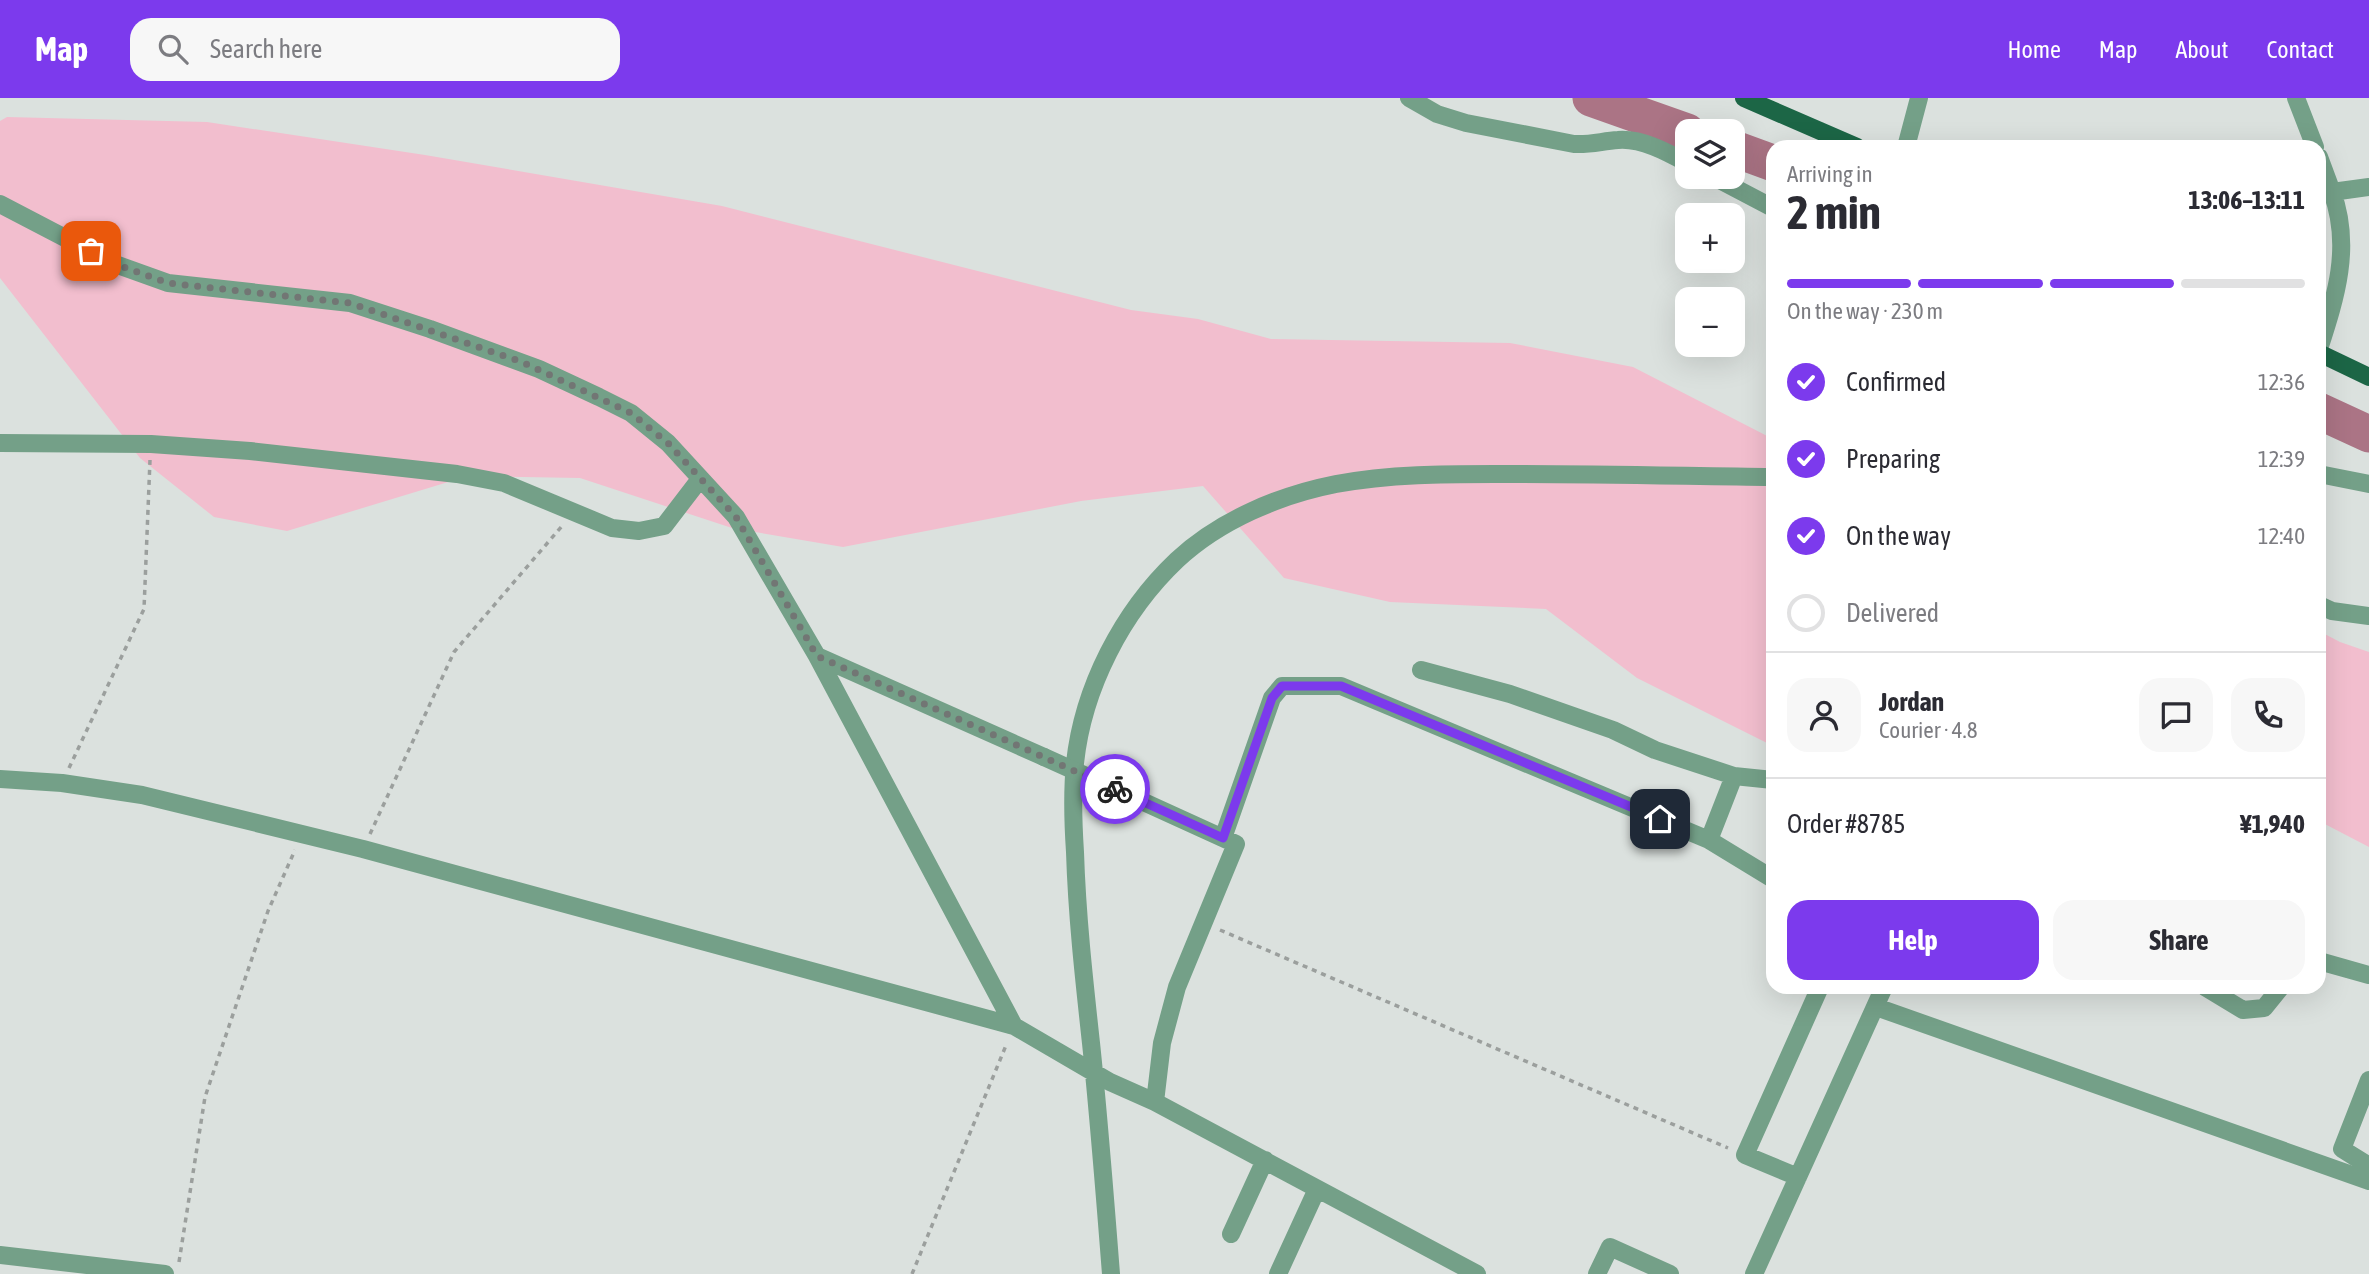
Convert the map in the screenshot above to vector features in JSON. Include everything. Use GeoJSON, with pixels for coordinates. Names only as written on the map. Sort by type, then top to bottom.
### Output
{"type":"FeatureCollection","features":[{"type":"Feature","properties":{"kind":"main road"},"geometry":{"type":"LineString","coordinates":[[1744,98],[1841,140]]}},
{"type":"Feature","properties":{"kind":"main road"},"geometry":{"type":"LineString","coordinates":[[2326,355],[2369,377]]}},
{"type":"Feature","properties":{"kind":"street"},"geometry":{"type":"LineString","coordinates":[[1409,98],[1437,114],[1466,123],[1574,144],[1591,145],[1619,140],[1642,143],[1675,158]]}},
{"type":"Feature","properties":{"kind":"street"},"geometry":{"type":"LineString","coordinates":[[1908,140],[1919,98]]}},
{"type":"Feature","properties":{"kind":"street"},"geometry":{"type":"LineString","coordinates":[[2296,98],[2312,140]]}},
{"type":"Feature","properties":{"kind":"street"},"geometry":{"type":"LineString","coordinates":[[2326,176],[2340,213],[2341,272],[2326,328]]}},
{"type":"Feature","properties":{"kind":"street"},"geometry":{"type":"LineString","coordinates":[[2332,192],[2369,187]]}},
{"type":"Feature","properties":{"kind":"street"},"geometry":{"type":"LineString","coordinates":[[1737,189],[1766,204]]}},
{"type":"Feature","properties":{"kind":"street"},"geometry":{"type":"LineString","coordinates":[[0,204],[115,264],[168,283],[350,303],[539,369],[631,413],[668,443],[736,517],[817,656],[1014,1026]]}},
{"type":"Feature","properties":{"kind":"street"},"geometry":{"type":"LineString","coordinates":[[0,443],[151,444],[457,474],[504,483],[612,528],[639,531],[664,526],[700,479]]}},
{"type":"Feature","properties":{"kind":"street"},"geometry":{"type":"LineString","coordinates":[[1111,1274],[1094,1073],[1077,922],[1073,815],[1075,763],[1080,728],[1110,650],[1127,621],[1178,559],[1222,527],[1278,499],[1337,484],[1434,474],[1766,477]]}},
{"type":"Feature","properties":{"kind":"street"},"geometry":{"type":"LineString","coordinates":[[2326,475],[2369,484]]}},
{"type":"Feature","properties":{"kind":"street"},"geometry":{"type":"LineString","coordinates":[[2326,608],[2369,616]]}},
{"type":"Feature","properties":{"kind":"street"},"geometry":{"type":"LineString","coordinates":[[817,656],[1236,844],[1177,987],[1165,1032],[1155,1102]]}},
{"type":"Feature","properties":{"kind":"street"},"geometry":{"type":"LineString","coordinates":[[1421,670],[1510,694],[1613,730],[1654,750],[1734,776],[1766,779]]}},
{"type":"Feature","properties":{"kind":"street"},"geometry":{"type":"LineString","coordinates":[[1223,838],[1272,698],[1282,686],[1341,686],[1709,840],[1766,875]]}},
{"type":"Feature","properties":{"kind":"street"},"geometry":{"type":"LineString","coordinates":[[1709,840],[1734,776]]}},
{"type":"Feature","properties":{"kind":"street"},"geometry":{"type":"LineString","coordinates":[[0,779],[62,783],[142,795],[363,849],[1014,1026],[1094,1073],[1155,1102],[1477,1274]]}},
{"type":"Feature","properties":{"kind":"street"},"geometry":{"type":"LineString","coordinates":[[2326,963],[2369,975]]}},
{"type":"Feature","properties":{"kind":"street"},"geometry":{"type":"LineString","coordinates":[[1798,1177],[1745,1155],[1817,994]]}},
{"type":"Feature","properties":{"kind":"street"},"geometry":{"type":"LineString","coordinates":[[1754,1274],[1881,994]]}},
{"type":"Feature","properties":{"kind":"street"},"geometry":{"type":"LineString","coordinates":[[2217,994],[2243,1010],[2264,1008],[2275,994]]}},
{"type":"Feature","properties":{"kind":"street"},"geometry":{"type":"LineString","coordinates":[[1876,1007],[2369,1181]]}},
{"type":"Feature","properties":{"kind":"street"},"geometry":{"type":"LineString","coordinates":[[2369,1080],[2342,1149],[2369,1166]]}},
{"type":"Feature","properties":{"kind":"street"},"geometry":{"type":"LineString","coordinates":[[1231,1234],[1265,1160]]}},
{"type":"Feature","properties":{"kind":"street"},"geometry":{"type":"LineString","coordinates":[[1279,1274],[1317,1189]]}},
{"type":"Feature","properties":{"kind":"street"},"geometry":{"type":"LineString","coordinates":[[1597,1274],[1610,1247],[1670,1274]]}},
{"type":"Feature","properties":{"kind":"street"},"geometry":{"type":"LineString","coordinates":[[0,1255],[166,1274]]}},
{"type":"Feature","properties":{"kind":"path"},"geometry":{"type":"LineString","coordinates":[[62,783],[144,609],[151,444]]}},
{"type":"Feature","properties":{"kind":"path"},"geometry":{"type":"LineString","coordinates":[[363,849],[454,652],[575,511]]}},
{"type":"Feature","properties":{"kind":"path"},"geometry":{"type":"LineString","coordinates":[[177,1274],[205,1097],[268,911],[301,835]]}},
{"type":"Feature","properties":{"kind":"path"},"geometry":{"type":"LineString","coordinates":[[1202,923],[1745,1155]]}},
{"type":"Feature","properties":{"kind":"path"},"geometry":{"type":"LineString","coordinates":[[912,1274],[1014,1026]]}},
{"type":"Feature","properties":{"kind":"shaded area"},"geometry":{"type":"Polygon","coordinates":[[[7,117],[207,122],[425,155],[722,206],[1131,310],[1198,319],[1271,339],[1510,343],[1633,367],[1766,435],[1766,742],[1637,678],[1546,609],[1390,602],[1284,578],[1203,486],[1081,501],[843,547],[732,528],[580,478],[468,476],[287,531],[214,517],[140,458],[0,278],[0,121],[7,117]]]}},
{"type":"Feature","properties":{"kind":"shaded area"},"geometry":{"type":"Polygon","coordinates":[[[2326,635],[2369,652],[2369,847],[2326,825],[2326,635]]]}},
{"type":"Feature","properties":{"kind":"waterway"},"geometry":{"type":"LineString","coordinates":[[1591,98],[1675,128]]}},
{"type":"Feature","properties":{"kind":"waterway"},"geometry":{"type":"LineString","coordinates":[[1745,153],[1766,160]]}},
{"type":"Feature","properties":{"kind":"waterway"},"geometry":{"type":"LineString","coordinates":[[2326,414],[2369,434]]}},
{"type":"Feature","properties":{"kind":"way so far"},"geometry":{"type":"LineString","coordinates":[[91,251],[115,264],[168,283],[350,303],[522,362],[631,413],[668,443],[736,517],[817,656],[1115,789]]}},
{"type":"Feature","properties":{"kind":"route"},"geometry":{"type":"LineString","coordinates":[[1115,789],[1223,838],[1272,698],[1282,686],[1341,686],[1660,819]]}}]}
